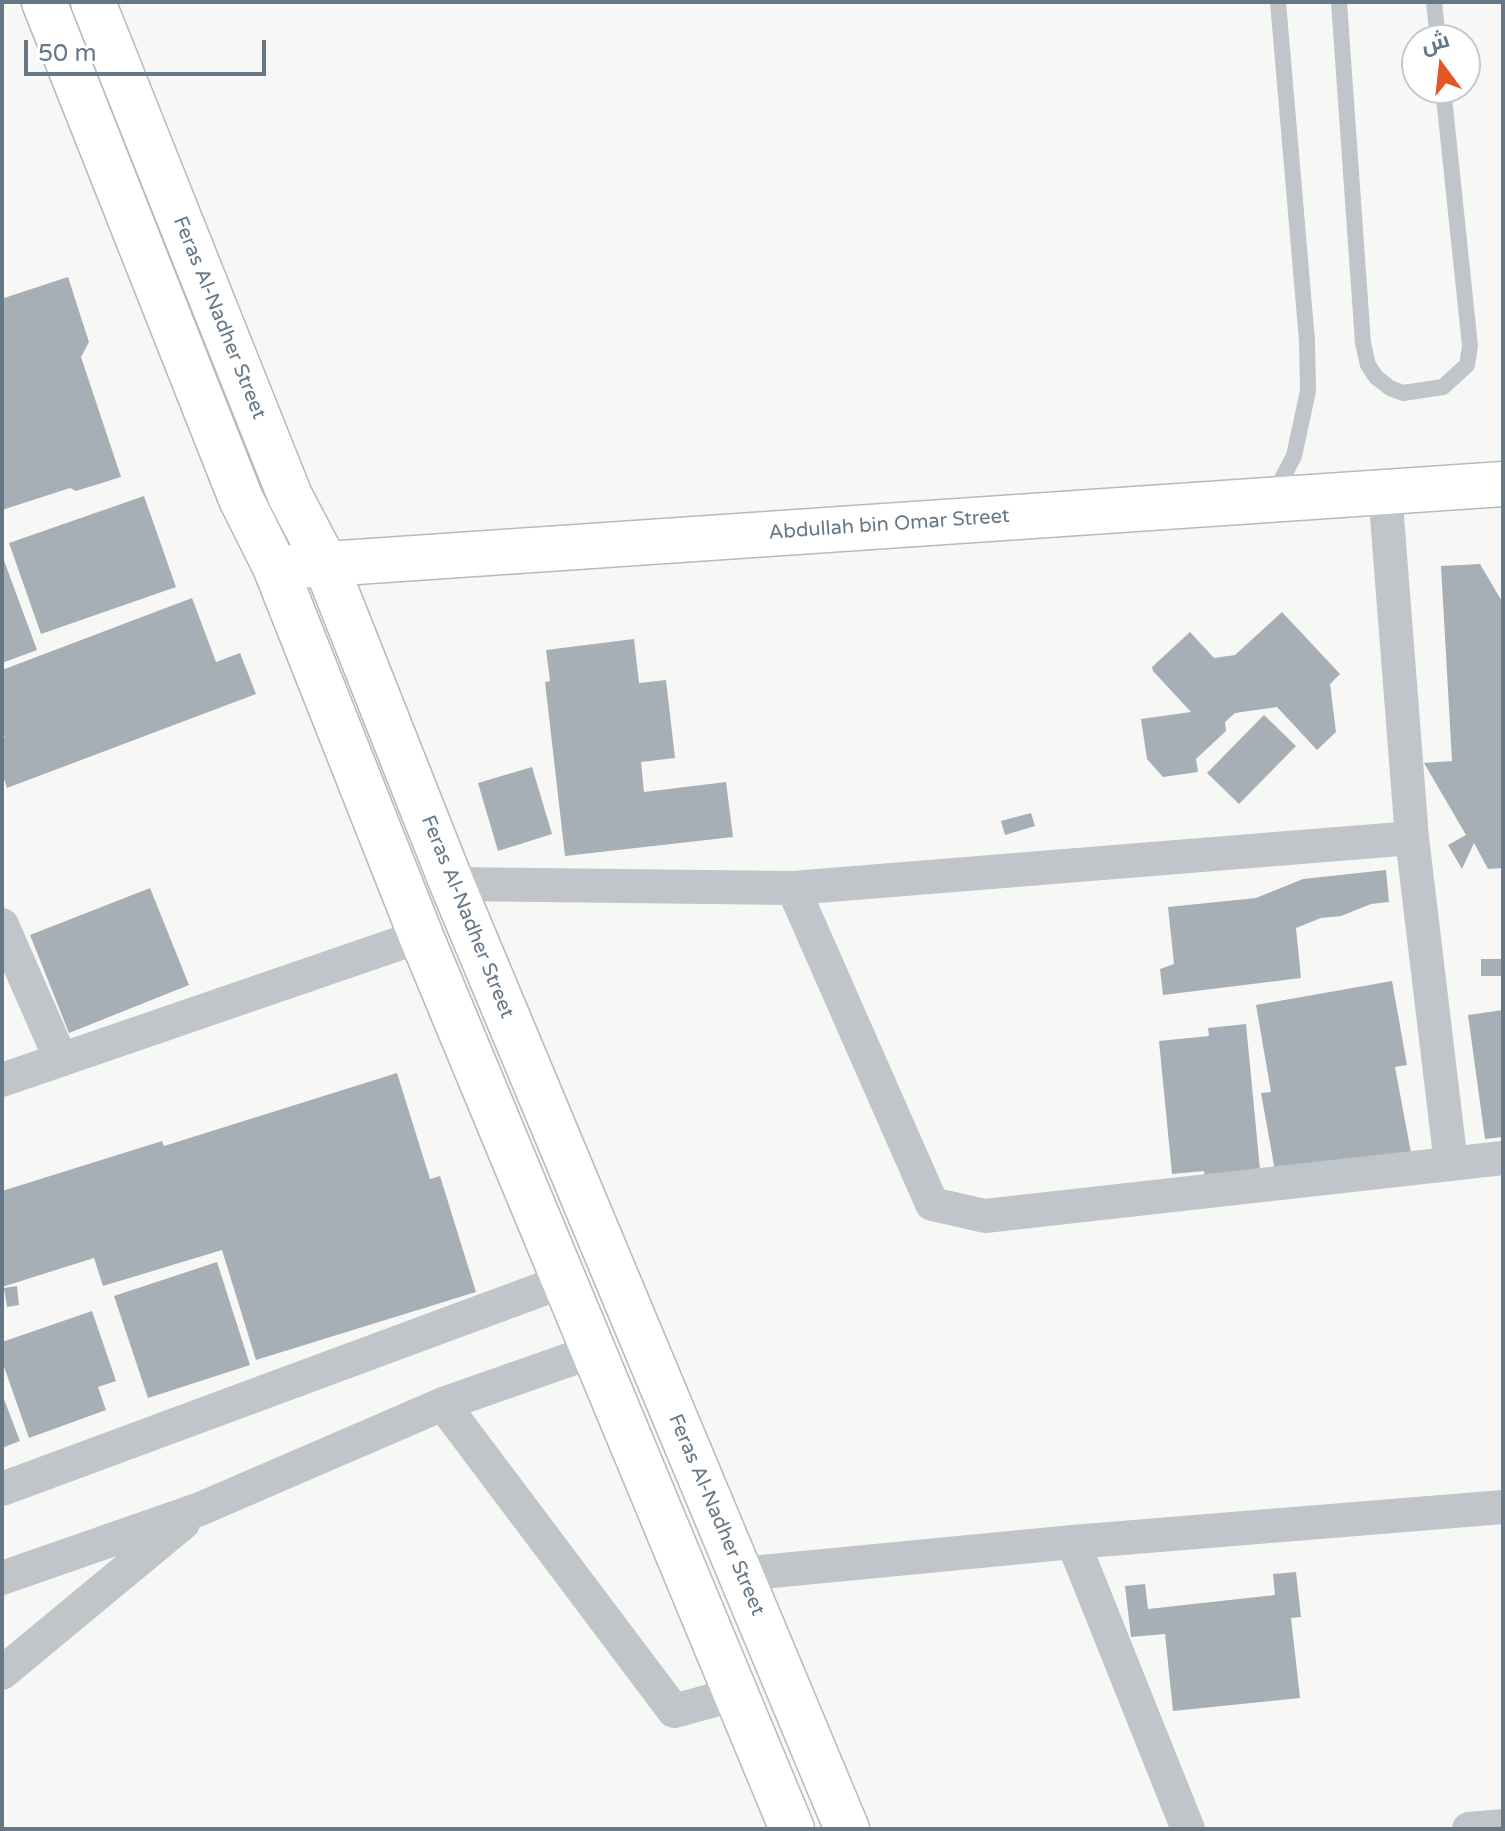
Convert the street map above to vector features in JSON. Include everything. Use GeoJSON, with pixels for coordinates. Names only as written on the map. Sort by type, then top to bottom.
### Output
{"type":"FeatureCollection","features":[{"type":"Feature","properties":{"kind":"street"},"geometry":{"type":"LineString","coordinates":[[44,2],[241,499],[275,567],[421,936],[792,1829]]}},
{"type":"Feature","properties":{"kind":"street","name":"Feras Al-Nadher Street"},"geometry":{"type":"LineString","coordinates":[[93,2],[290,496],[325,563],[452,884],[847,1829]]}},
{"type":"Feature","properties":{"kind":"street","name":"Abdullah bin Omar Street"},"geometry":{"type":"LineString","coordinates":[[275,567],[1503,484]]}},
{"type":"Feature","properties":{"kind":"street"},"geometry":{"type":"LineString","coordinates":[[1385,491],[1412,838],[1451,1164]]}},
{"type":"Feature","properties":{"kind":"street"},"geometry":{"type":"LineString","coordinates":[[452,884],[793,888],[1412,838]]}},
{"type":"Feature","properties":{"kind":"street"},"geometry":{"type":"LineString","coordinates":[[793,888],[932,1204],[985,1216],[1503,1158]]}},
{"type":"Feature","properties":{"kind":"street"},"geometry":{"type":"LineString","coordinates":[[2,925],[61,1060]]}},
{"type":"Feature","properties":{"kind":"street"},"geometry":{"type":"LineString","coordinates":[[2,1080],[421,936]]}},
{"type":"Feature","properties":{"kind":"street"},"geometry":{"type":"LineString","coordinates":[[2,1489],[564,1281]]}},
{"type":"Feature","properties":{"kind":"street"},"geometry":{"type":"LineString","coordinates":[[2,1578],[200,1509],[443,1404],[594,1351]]}},
{"type":"Feature","properties":{"kind":"street"},"geometry":{"type":"LineString","coordinates":[[443,1404],[674,1711],[736,1694]]}},
{"type":"Feature","properties":{"kind":"street"},"geometry":{"type":"LineString","coordinates":[[741,1574],[1073,1542],[1503,1507]]}},
{"type":"Feature","properties":{"kind":"street"},"geometry":{"type":"LineString","coordinates":[[2,1673],[200,1509]]}},
{"type":"Feature","properties":{"kind":"street"},"geometry":{"type":"LineString","coordinates":[[1073,1542],[1188,1829]]}},
{"type":"Feature","properties":{"kind":"street"},"geometry":{"type":"LineString","coordinates":[[1469,1829],[1503,1826]]}},
{"type":"Feature","properties":{"kind":"lane"},"geometry":{"type":"LineString","coordinates":[[1272,498],[1294,456],[1308,391],[1307,341],[1278,2]]}},
{"type":"Feature","properties":{"kind":"lane"},"geometry":{"type":"LineString","coordinates":[[1339,2],[1363,343],[1368,365],[1376,377],[1403,393],[1443,387],[1467,365],[1470,346],[1445,104]]}},
{"type":"Feature","properties":{"kind":"lane"},"geometry":{"type":"LineString","coordinates":[[1434,2],[1436,24]]}},
{"type":"Feature","properties":{"kind":"building"},"geometry":{"type":"Polygon","coordinates":[[[68,277],[89,342],[81,357],[121,477],[76,491],[70,488],[2,510],[2,302],[4,298],[68,277]]]}},
{"type":"Feature","properties":{"kind":"building"},"geometry":{"type":"Polygon","coordinates":[[[144,496],[176,587],[41,634],[9,543],[144,496]]]}},
{"type":"Feature","properties":{"kind":"building"},"geometry":{"type":"Polygon","coordinates":[[[2,555],[37,650],[2,663],[2,555]]]}},
{"type":"Feature","properties":{"kind":"building"},"geometry":{"type":"Polygon","coordinates":[[[1480,564],[1503,603],[1503,868],[1488,869],[1474,843],[1462,869],[1448,845],[1466,835],[1424,763],[1452,761],[1441,566],[1480,564]]]}},
{"type":"Feature","properties":{"kind":"building"},"geometry":{"type":"Polygon","coordinates":[[[192,598],[216,662],[240,653],[256,694],[7,788],[2,773],[2,738],[5,737],[2,730],[2,670],[192,598]]]}},
{"type":"Feature","properties":{"kind":"building"},"geometry":{"type":"Polygon","coordinates":[[[1282,612],[1340,674],[1330,684],[1336,732],[1317,750],[1277,707],[1235,713],[1225,722],[1226,731],[1196,759],[1198,772],[1163,777],[1147,759],[1141,719],[1191,712],[1152,667],[1190,632],[1214,658],[1235,655],[1282,612]]]}},
{"type":"Feature","properties":{"kind":"building"},"geometry":{"type":"Polygon","coordinates":[[[634,639],[639,683],[666,680],[675,758],[641,762],[644,792],[726,782],[733,837],[565,856],[545,682],[550,681],[546,650],[634,639]]]}},
{"type":"Feature","properties":{"kind":"building"},"geometry":{"type":"Polygon","coordinates":[[[1264,715],[1296,746],[1239,804],[1207,773],[1264,715]]]}},
{"type":"Feature","properties":{"kind":"building"},"geometry":{"type":"Polygon","coordinates":[[[532,767],[552,834],[498,851],[478,783],[532,767]]]}},
{"type":"Feature","properties":{"kind":"building"},"geometry":{"type":"Polygon","coordinates":[[[1031,813],[1035,826],[1005,835],[1001,821],[1031,813]]]}},
{"type":"Feature","properties":{"kind":"building"},"geometry":{"type":"Polygon","coordinates":[[[1386,870],[1389,902],[1371,904],[1296,928],[1301,978],[1163,995],[1160,969],[1174,964],[1168,907],[1256,898],[1303,879],[1386,870]]]}},
{"type":"Feature","properties":{"kind":"building"},"geometry":{"type":"Polygon","coordinates":[[[150,888],[189,985],[69,1033],[30,935],[150,888]]]}},
{"type":"Feature","properties":{"kind":"building"},"geometry":{"type":"Polygon","coordinates":[[[1481,959],[1503,959],[1503,976],[1481,976],[1481,959]]]}},
{"type":"Feature","properties":{"kind":"building"},"geometry":{"type":"Polygon","coordinates":[[[1392,981],[1407,1065],[1395,1067],[1412,1158],[1277,1182],[1261,1093],[1271,1092],[1256,1005],[1392,981]]]}},
{"type":"Feature","properties":{"kind":"building"},"geometry":{"type":"Polygon","coordinates":[[[1503,1010],[1503,1137],[1485,1139],[1468,1015],[1503,1010]]]}},
{"type":"Feature","properties":{"kind":"building"},"geometry":{"type":"Polygon","coordinates":[[[1246,1024],[1261,1180],[1205,1186],[1204,1171],[1172,1174],[1159,1041],[1209,1036],[1208,1028],[1246,1024]]]}},
{"type":"Feature","properties":{"kind":"building"},"geometry":{"type":"Polygon","coordinates":[[[397,1073],[430,1179],[440,1176],[476,1292],[256,1360],[222,1250],[103,1286],[94,1258],[2,1287],[2,1191],[162,1141],[164,1146],[397,1073]]]}},
{"type":"Feature","properties":{"kind":"building"},"geometry":{"type":"Polygon","coordinates":[[[217,1262],[250,1365],[148,1398],[114,1296],[217,1262]]]}},
{"type":"Feature","properties":{"kind":"building"},"geometry":{"type":"Polygon","coordinates":[[[17,1286],[19,1305],[7,1307],[4,1288],[17,1286]]]}},
{"type":"Feature","properties":{"kind":"building"},"geometry":{"type":"Polygon","coordinates":[[[92,1311],[116,1381],[98,1387],[106,1410],[29,1438],[2,1361],[2,1342],[92,1311]]]}},
{"type":"Feature","properties":{"kind":"building"},"geometry":{"type":"Polygon","coordinates":[[[2,1394],[20,1441],[2,1448],[2,1394]]]}},
{"type":"Feature","properties":{"kind":"building"},"geometry":{"type":"Polygon","coordinates":[[[1296,1572],[1301,1617],[1291,1618],[1300,1698],[1173,1711],[1165,1634],[1131,1637],[1125,1586],[1145,1584],[1148,1609],[1275,1595],[1273,1574],[1296,1572]]]}}]}
